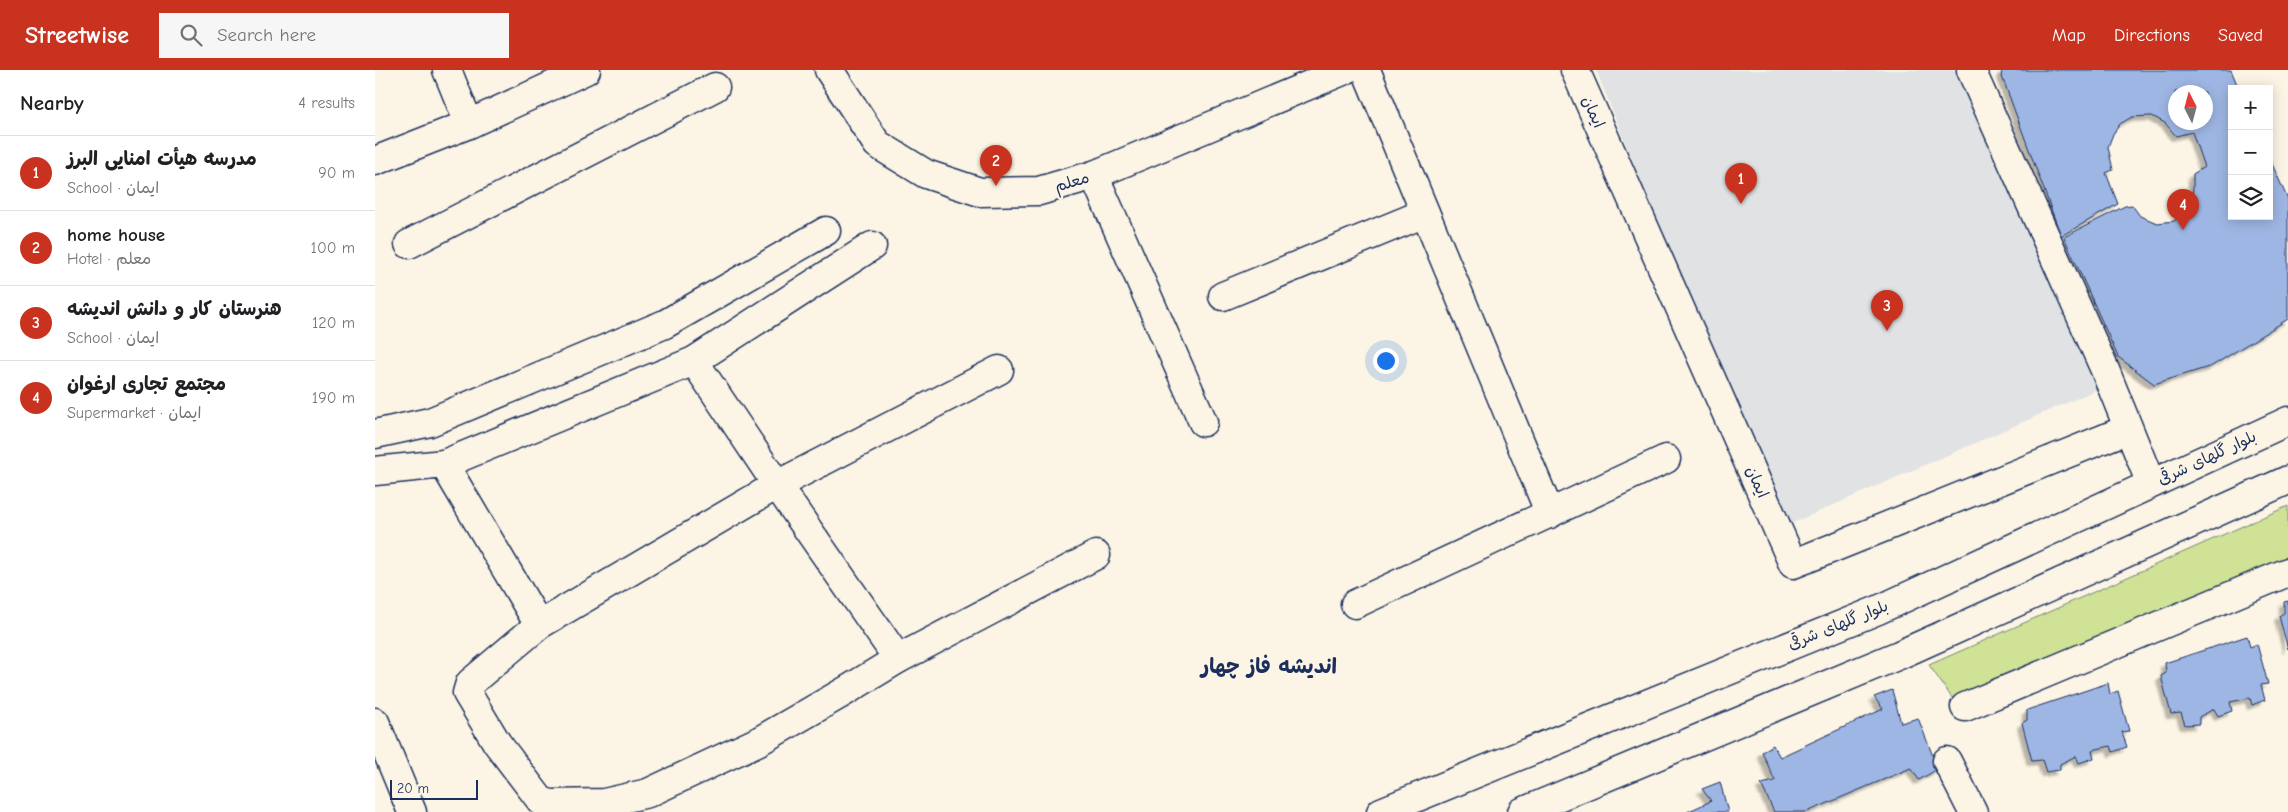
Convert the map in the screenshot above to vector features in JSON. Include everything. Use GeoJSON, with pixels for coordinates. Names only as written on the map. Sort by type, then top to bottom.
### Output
{"type":"FeatureCollection","features":[{"type":"Feature","properties":{"kind":"street"},"geometry":{"type":"LineString","coordinates":[[447,70],[469,124]]}},
{"type":"Feature","properties":{"kind":"street"},"geometry":{"type":"LineString","coordinates":[[375,160],[469,124],[586,70]]}},
{"type":"Feature","properties":{"kind":"street","name":"معلم"},"geometry":{"type":"LineString","coordinates":[[829,70],[877,144],[926,174],[980,192],[1039,191],[1094,176],[1345,70]]}},
{"type":"Feature","properties":{"kind":"street"},"geometry":{"type":"LineString","coordinates":[[1366,70],[1549,514]]}},
{"type":"Feature","properties":{"kind":"street","name":"ایمان"},"geometry":{"type":"LineString","coordinates":[[1575,70],[1793,564],[2128,429]]}},
{"type":"Feature","properties":{"kind":"street"},"geometry":{"type":"LineString","coordinates":[[1971,70],[2105,370],[2151,484]]}},
{"type":"Feature","properties":{"kind":"street"},"geometry":{"type":"LineString","coordinates":[[409,244],[715,87]]}},
{"type":"Feature","properties":{"kind":"street"},"geometry":{"type":"LineString","coordinates":[[1094,176],[1203,422]]}},
{"type":"Feature","properties":{"kind":"street"},"geometry":{"type":"LineString","coordinates":[[1223,296],[1425,213]]}},
{"type":"Feature","properties":{"kind":"street"},"geometry":{"type":"LineString","coordinates":[[375,434],[430,422],[665,324],[825,231]]}},
{"type":"Feature","properties":{"kind":"street"},"geometry":{"type":"LineString","coordinates":[[375,471],[444,464],[694,361],[872,246]]}},
{"type":"Feature","properties":{"kind":"street"},"geometry":{"type":"LineString","coordinates":[[694,361],[777,485],[898,658]]}},
{"type":"Feature","properties":{"kind":"street"},"geometry":{"type":"LineString","coordinates":[[999,370],[777,485],[539,625],[470,683],[467,693],[497,742],[541,801],[551,804],[604,803],[648,793],[759,741],[844,692],[898,658],[1096,555]]}},
{"type":"Feature","properties":{"kind":"street","name":"بلوار گلهای شرقی"},"geometry":{"type":"LineString","coordinates":[[1381,812],[1878,610],[2288,421]]}},
{"type":"Feature","properties":{"kind":"street"},"geometry":{"type":"LineString","coordinates":[[1355,604],[1667,459]]}},
{"type":"Feature","properties":{"kind":"street"},"geometry":{"type":"LineString","coordinates":[[444,464],[539,625]]}},
{"type":"Feature","properties":{"kind":"street"},"geometry":{"type":"LineString","coordinates":[[1522,812],[1899,655],[2288,480]]}},
{"type":"Feature","properties":{"kind":"street"},"geometry":{"type":"LineString","coordinates":[[1965,707],[2288,572]]}},
{"type":"Feature","properties":{"kind":"street"},"geometry":{"type":"LineString","coordinates":[[375,722],[412,812]]}},
{"type":"Feature","properties":{"kind":"street"},"geometry":{"type":"LineString","coordinates":[[1947,761],[1973,812]]}},
{"type":"Feature","properties":{"kind":"shaded area"},"geometry":{"type":"Polygon","coordinates":[[[1596,70],[1958,70],[2098,389],[1788,525],[1677,272],[1596,70]]]}},
{"type":"Feature","properties":{"kind":"green space"},"geometry":{"type":"Polygon","coordinates":[[[2288,506],[2288,563],[1952,698],[1929,665],[2288,506]]]}},
{"type":"Feature","properties":{"kind":"building"},"geometry":{"type":"Polygon","coordinates":[[[2003,70],[2231,70],[2237,85],[2228,85],[2228,220],[2273,220],[2273,166],[2288,200],[2288,319],[2212,366],[2154,384],[2118,357],[2064,237],[2125,206],[2132,205],[2140,216],[2157,223],[2174,221],[2189,208],[2193,189],[2193,174],[2204,167],[2192,132],[2176,136],[2171,130],[2213,130],[2213,85],[2168,85],[2168,127],[2152,116],[2132,117],[2120,124],[2113,134],[2108,147],[2113,170],[2106,173],[2118,204],[2061,236],[2001,74],[2003,70]]]}},
{"type":"Feature","properties":{"kind":"building"},"geometry":{"type":"Polygon","coordinates":[[[2288,601],[2288,649],[2279,616],[2284,613],[2284,602],[2288,601]]]}},
{"type":"Feature","properties":{"kind":"building"},"geometry":{"type":"Polygon","coordinates":[[[2247,636],[2250,647],[2257,644],[2268,684],[2261,685],[2265,700],[2252,705],[2250,698],[2230,702],[2232,711],[2218,716],[2214,709],[2199,717],[2199,724],[2185,725],[2181,713],[2171,714],[2161,676],[2166,673],[2165,663],[2247,636]]]}},
{"type":"Feature","properties":{"kind":"building"},"geometry":{"type":"Polygon","coordinates":[[[2108,683],[2110,694],[2118,691],[2129,731],[2122,732],[2127,747],[2113,752],[2111,746],[2092,750],[2094,758],[2079,763],[2076,756],[2060,764],[2060,770],[2046,772],[2042,760],[2032,761],[2022,723],[2027,720],[2027,710],[2108,683]]]}},
{"type":"Feature","properties":{"kind":"building"},"geometry":{"type":"Polygon","coordinates":[[[1892,690],[1901,723],[1918,718],[1938,769],[1919,780],[1911,768],[1807,812],[1774,812],[1761,784],[1775,781],[1762,752],[1773,745],[1780,757],[1883,709],[1874,697],[1892,690]]]}},
{"type":"Feature","properties":{"kind":"building"},"geometry":{"type":"Polygon","coordinates":[[[1720,782],[1728,812],[1687,812],[1711,801],[1702,789],[1720,782]]]}},
{"type":"Feature","properties":{"kind":"place","name":"home house"},"geometry":{"type":"Point","coordinates":[996,186]}},
{"type":"Feature","properties":{"kind":"place","name":"مدرسه هیأت امنایی البرز"},"geometry":{"type":"Point","coordinates":[1741,204]}},
{"type":"Feature","properties":{"kind":"place","name":"مجتمع تجاری ارغوان"},"geometry":{"type":"Point","coordinates":[2183,230]}},
{"type":"Feature","properties":{"kind":"place","name":"هنرستان کار و دانش اندیشه"},"geometry":{"type":"Point","coordinates":[1887,331]}},
{"type":"Feature","properties":{"kind":"district","name":"اندیشه فاز چهار"},"geometry":{"type":"Point","coordinates":[1269,666]}}]}
